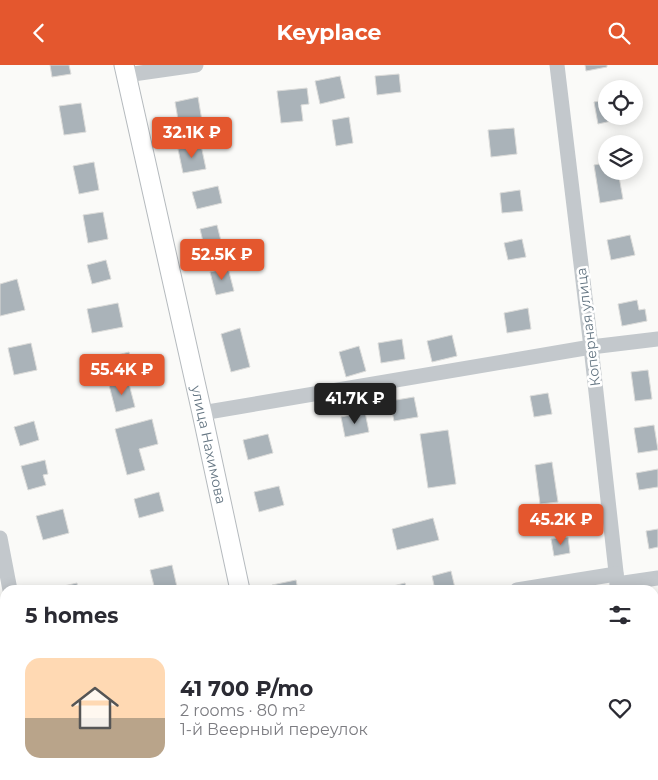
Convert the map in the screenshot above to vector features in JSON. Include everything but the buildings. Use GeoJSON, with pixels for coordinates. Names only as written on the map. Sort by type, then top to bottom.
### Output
{"type":"FeatureCollection","features":[{"type":"Feature","properties":{"kind":"main road","name":"улица Нахимова"},"geometry":{"type":"LineString","coordinates":[[125,70],[239,585]]}},
{"type":"Feature","properties":{"kind":"street"},"geometry":{"type":"LineString","coordinates":[[125,70],[196,65]]}},
{"type":"Feature","properties":{"kind":"street","name":"Коперная улица"},"geometry":{"type":"LineString","coordinates":[[557,65],[617,582]]}},
{"type":"Feature","properties":{"kind":"street"},"geometry":{"type":"LineString","coordinates":[[202,413],[591,347],[658,339]]}},
{"type":"Feature","properties":{"kind":"street"},"geometry":{"type":"LineString","coordinates":[[0,538],[3,571],[8,585]]}},
{"type":"Feature","properties":{"kind":"street"},"geometry":{"type":"LineString","coordinates":[[580,585],[658,578]]}}]}
